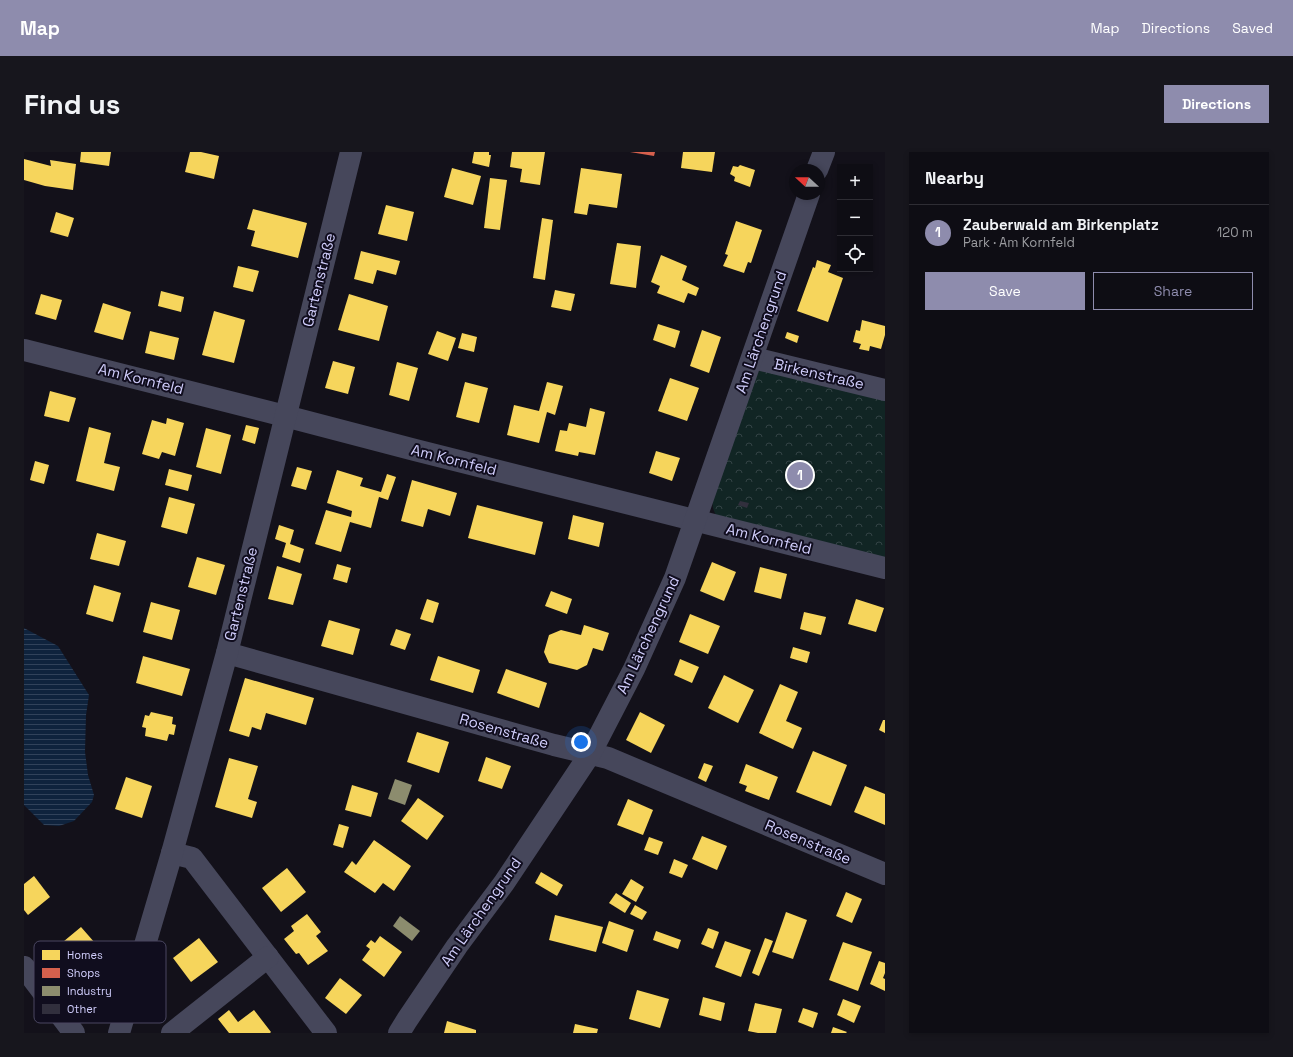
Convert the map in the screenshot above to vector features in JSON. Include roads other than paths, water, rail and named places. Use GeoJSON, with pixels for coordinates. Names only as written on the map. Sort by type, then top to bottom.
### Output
{"type":"FeatureCollection","features":[{"type":"Feature","properties":{"kind":"street","name":"Gartenstraße"},"geometry":{"type":"LineString","coordinates":[[146,941],[227,653],[351,152]]}},
{"type":"Feature","properties":{"kind":"street"},"geometry":{"type":"LineString","coordinates":[[819,164],[824,152]]}},
{"type":"Feature","properties":{"kind":"street","name":"Am Lärchengrund"},"geometry":{"type":"LineString","coordinates":[[399,1033],[449,958],[504,882],[590,754],[634,669],[675,578],[807,200]]}},
{"type":"Feature","properties":{"kind":"street","name":"Am Kornfeld"},"geometry":{"type":"LineString","coordinates":[[24,350],[885,568]]}},
{"type":"Feature","properties":{"kind":"street","name":"Birkenstraße"},"geometry":{"type":"LineString","coordinates":[[753,358],[885,390]]}},
{"type":"Feature","properties":{"kind":"street","name":"Rosenstraße"},"geometry":{"type":"LineString","coordinates":[[227,653],[554,745],[608,758],[885,874]]}},
{"type":"Feature","properties":{"kind":"street"},"geometry":{"type":"LineString","coordinates":[[172,853],[192,858],[326,1033]]}},
{"type":"Feature","properties":{"kind":"street"},"geometry":{"type":"LineString","coordinates":[[172,1033],[268,957]]}},
{"type":"Feature","properties":{"kind":"street"},"geometry":{"type":"LineString","coordinates":[[24,967],[34,980]]}},
{"type":"Feature","properties":{"kind":"street"},"geometry":{"type":"LineString","coordinates":[[66,1023],[74,1033]]}},
{"type":"Feature","properties":{"kind":"street","name":"Gartenstraße"},"geometry":{"type":"LineString","coordinates":[[119,1033],[122,1023]]}},
{"type":"Feature","properties":{"kind":"water"},"geometry":{"type":"Polygon","coordinates":[[[24,628],[58,646],[89,695],[86,715],[85,752],[88,775],[94,795],[92,802],[74,821],[59,826],[44,825],[24,805],[24,628]]]}},
{"type":"Feature","properties":{"kind":"place","name":"Zauberwald am Birkenplatz"},"geometry":{"type":"Point","coordinates":[800,475]}}]}
